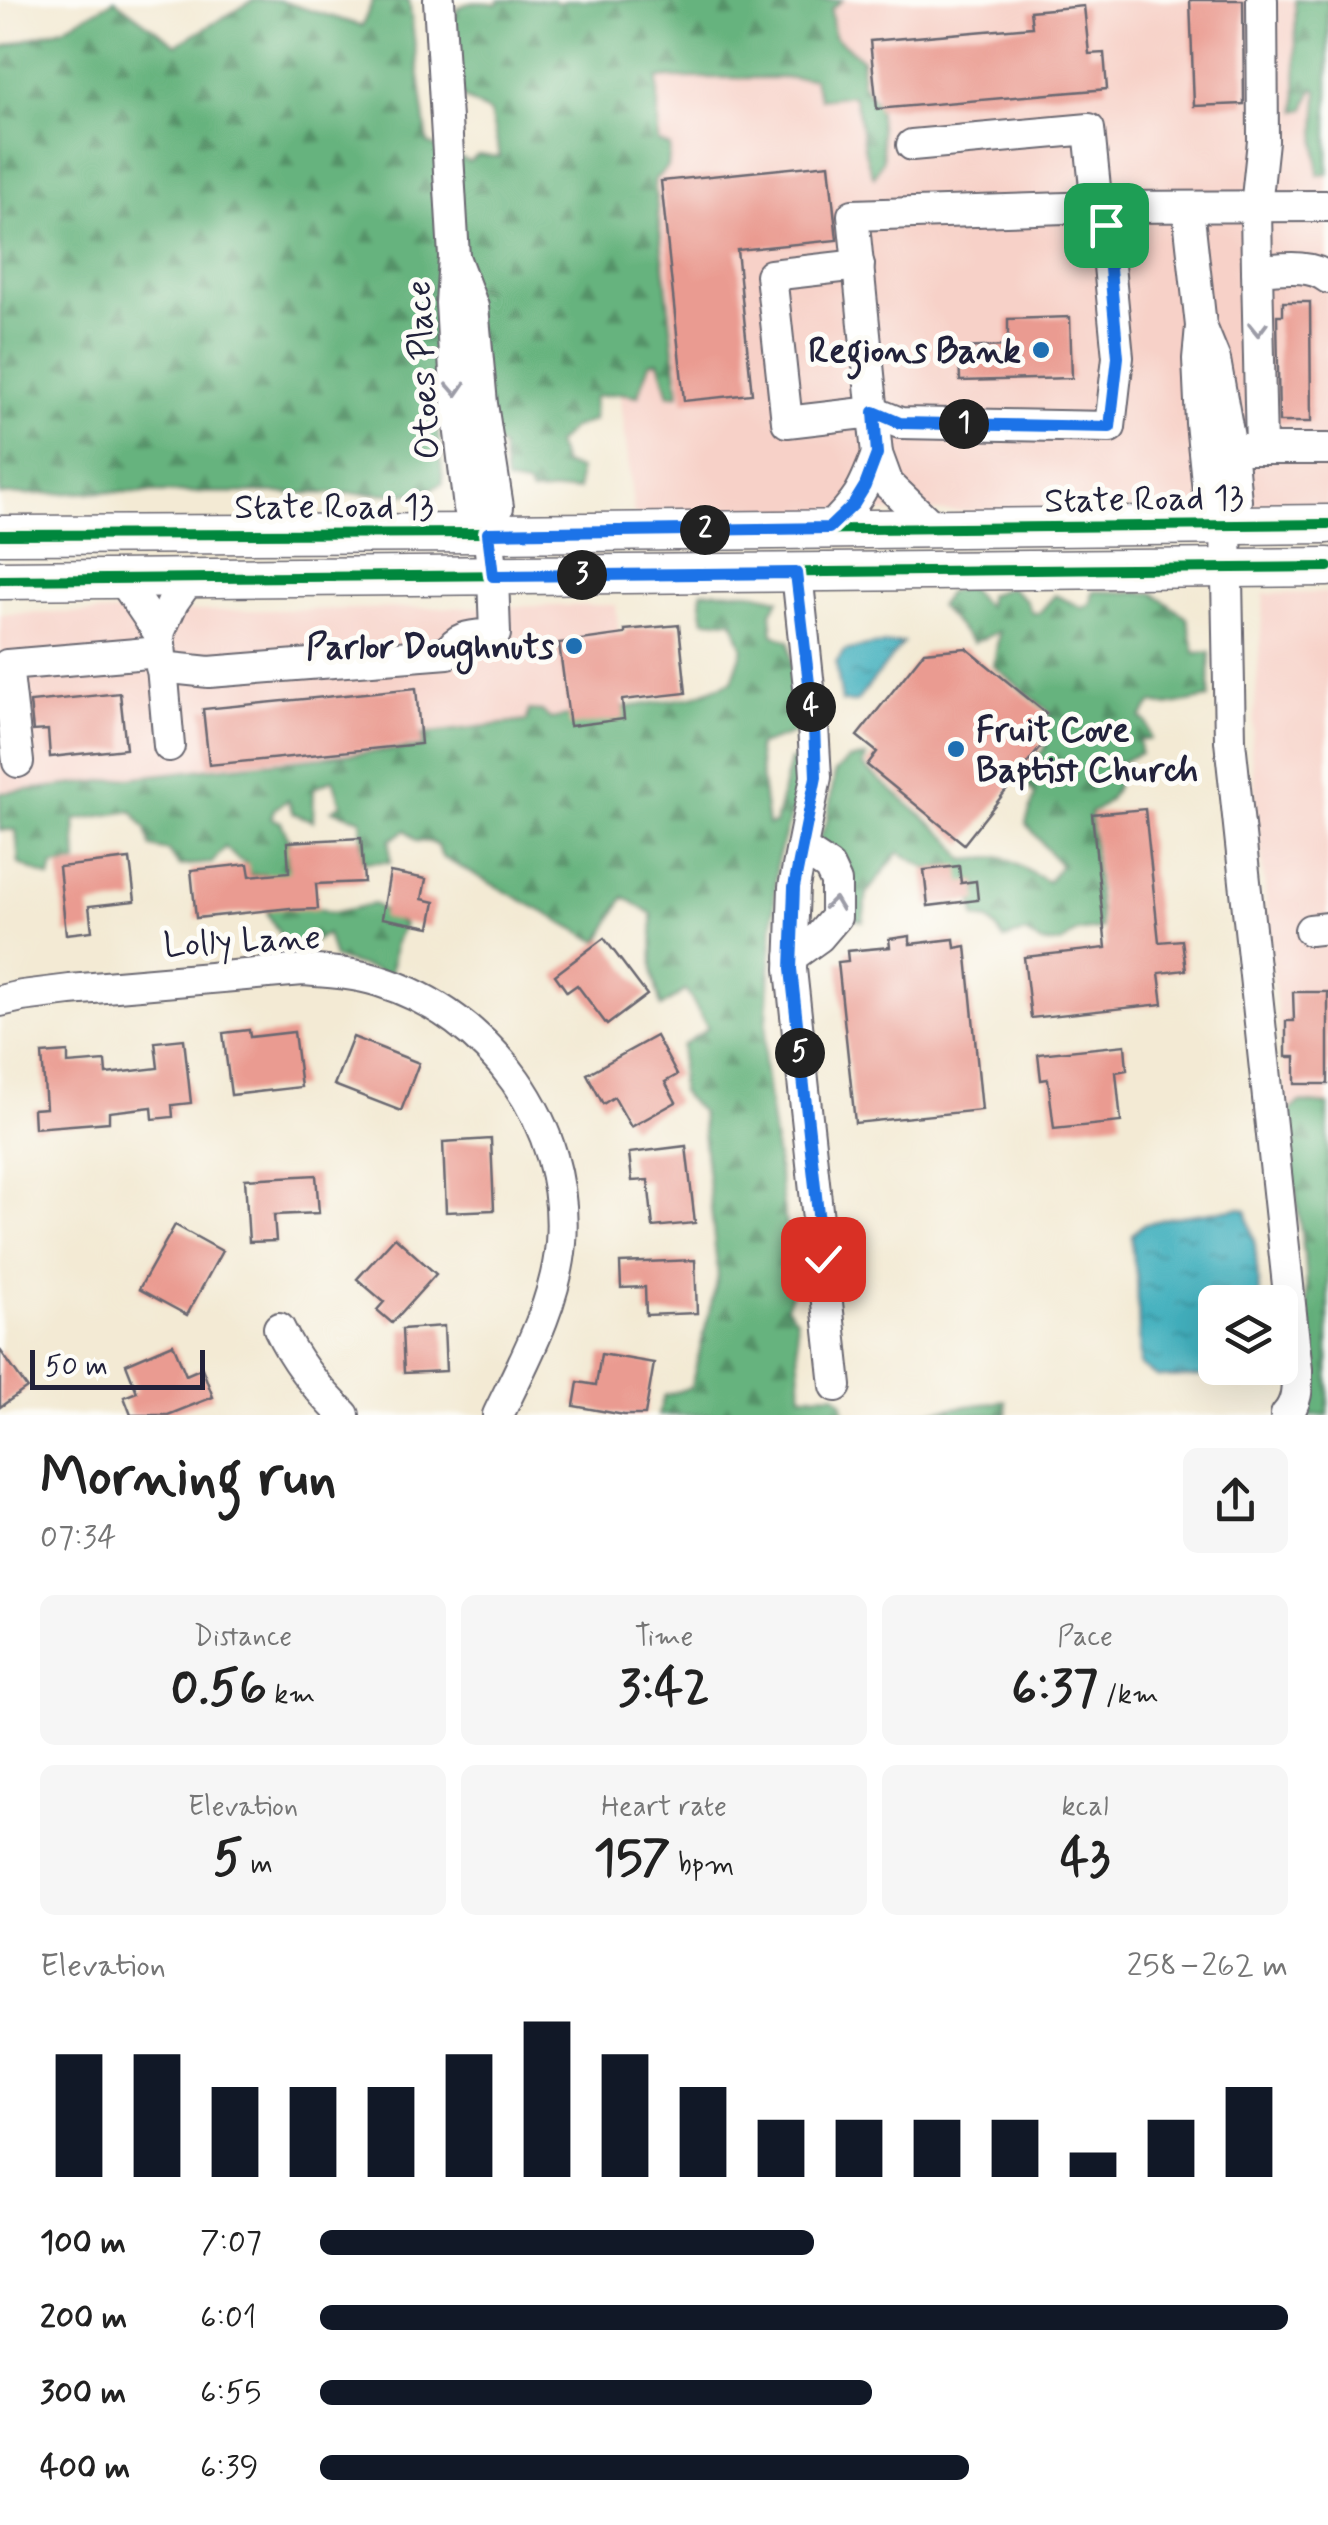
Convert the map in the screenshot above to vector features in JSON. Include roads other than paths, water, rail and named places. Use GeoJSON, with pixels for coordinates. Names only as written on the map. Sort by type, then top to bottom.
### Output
{"type":"FeatureCollection","features":[{"type":"Feature","properties":{"kind":"main road","name":"State Road 13"},"geometry":{"type":"LineString","coordinates":[[0,535],[1328,524]]}},
{"type":"Feature","properties":{"kind":"main road"},"geometry":{"type":"LineString","coordinates":[[0,553],[100,534]]}},
{"type":"Feature","properties":{"kind":"main road","name":"State Road 13"},"geometry":{"type":"LineString","coordinates":[[0,580],[1328,567]]}},
{"type":"Feature","properties":{"kind":"street","name":"Otoes Place"},"geometry":{"type":"LineString","coordinates":[[160,651],[209,672],[448,653],[461,638],[495,634],[488,533],[469,508],[457,408],[451,303],[454,257],[440,0]]}},
{"type":"Feature","properties":{"kind":"street"},"geometry":{"type":"LineString","coordinates":[[1262,0],[1262,141],[1246,448],[1236,501],[1226,524],[1230,741],[1297,1370],[1296,1395],[1286,1415]]}},
{"type":"Feature","properties":{"kind":"street"},"geometry":{"type":"LineString","coordinates":[[859,265],[771,275],[786,422],[874,412],[900,423],[1110,427],[1118,357],[1106,225],[1097,207],[1089,129],[912,145]]}},
{"type":"Feature","properties":{"kind":"street"},"geometry":{"type":"LineString","coordinates":[[932,527],[888,484],[877,454],[854,214],[1328,206]]}},
{"type":"Feature","properties":{"kind":"street"},"geometry":{"type":"LineString","coordinates":[[1188,208],[1202,326],[1198,360],[1209,501],[1226,524]]}},
{"type":"Feature","properties":{"kind":"street"},"geometry":{"type":"LineString","coordinates":[[1257,270],[1320,271],[1328,278]]}},
{"type":"Feature","properties":{"kind":"street"},"geometry":{"type":"LineString","coordinates":[[1202,326],[1246,448]]}},
{"type":"Feature","properties":{"kind":"street"},"geometry":{"type":"LineString","coordinates":[[1246,448],[1328,449]]}},
{"type":"Feature","properties":{"kind":"street"},"geometry":{"type":"LineString","coordinates":[[829,528],[854,504],[877,454]]}},
{"type":"Feature","properties":{"kind":"street"},"geometry":{"type":"LineString","coordinates":[[796,573],[816,777],[794,887],[791,957],[836,1386]]}},
{"type":"Feature","properties":{"kind":"street"},"geometry":{"type":"LineString","coordinates":[[168,746],[160,651],[173,602],[190,578]]}},
{"type":"Feature","properties":{"kind":"street"},"geometry":{"type":"LineString","coordinates":[[122,580],[160,651]]}},
{"type":"Feature","properties":{"kind":"street"},"geometry":{"type":"LineString","coordinates":[[18,762],[7,666],[160,651]]}},
{"type":"Feature","properties":{"kind":"street"},"geometry":{"type":"LineString","coordinates":[[791,957],[819,937],[836,917],[836,882],[828,866],[802,849]]}},
{"type":"Feature","properties":{"kind":"street","name":"Lolly Lane"},"geometry":{"type":"LineString","coordinates":[[0,1001],[70,990],[303,970],[340,972],[411,992],[474,1032],[506,1067],[540,1122],[551,1152],[562,1214],[558,1260],[548,1305],[498,1415]]}},
{"type":"Feature","properties":{"kind":"street"},"geometry":{"type":"LineString","coordinates":[[279,1328],[290,1351],[319,1390],[344,1415]]}},
{"type":"Feature","properties":{"kind":"water"},"geometry":{"type":"Polygon","coordinates":[[[903,643],[856,702],[842,702],[836,663],[844,651],[903,643]]]}},
{"type":"Feature","properties":{"kind":"water"},"geometry":{"type":"Polygon","coordinates":[[[1240,1208],[1246,1210],[1255,1245],[1259,1285],[1198,1285],[1198,1377],[1157,1377],[1140,1365],[1132,1235],[1142,1225],[1240,1208]]]}},
{"type":"Feature","properties":{"kind":"place","name":"Regions Bank"},"geometry":{"type":"Point","coordinates":[1041,350]}},
{"type":"Feature","properties":{"kind":"place","name":"Parlor Doughnuts"},"geometry":{"type":"Point","coordinates":[574,646]}},
{"type":"Feature","properties":{"kind":"place","name":"Fruit Cove Baptist Church"},"geometry":{"type":"Point","coordinates":[956,749]}}]}
